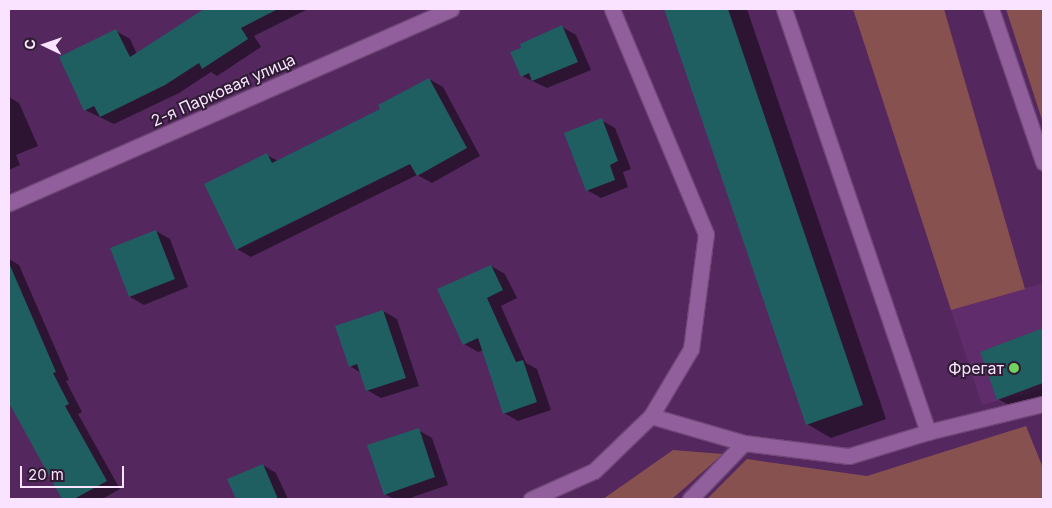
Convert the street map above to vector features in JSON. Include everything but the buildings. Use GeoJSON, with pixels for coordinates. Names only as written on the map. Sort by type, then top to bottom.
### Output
{"type":"FeatureCollection","features":[{"type":"Feature","properties":{"kind":"street","name":"2-я Парковая улица"},"geometry":{"type":"LineString","coordinates":[[9,203],[451,9]]}},
{"type":"Feature","properties":{"kind":"street"},"geometry":{"type":"LineString","coordinates":[[531,499],[594,471],[651,416],[691,349],[706,234],[612,9]]}},
{"type":"Feature","properties":{"kind":"street"},"geometry":{"type":"LineString","coordinates":[[784,9],[928,432]]}},
{"type":"Feature","properties":{"kind":"street"},"geometry":{"type":"LineString","coordinates":[[991,9],[1043,162]]}},
{"type":"Feature","properties":{"kind":"street"},"geometry":{"type":"LineString","coordinates":[[651,416],[744,443],[849,456],[928,432],[1043,404]]}},
{"type":"Feature","properties":{"kind":"street"},"geometry":{"type":"LineString","coordinates":[[690,499],[744,443]]}},
{"type":"Feature","properties":{"kind":"shaded area"},"geometry":{"type":"Polygon","coordinates":[[[853,9],[944,9],[1025,289],[951,310],[853,9]]]}},
{"type":"Feature","properties":{"kind":"shaded area"},"geometry":{"type":"Polygon","coordinates":[[[1006,9],[1043,9],[1043,123],[1006,9]]]}},
{"type":"Feature","properties":{"kind":"shaded area"},"geometry":{"type":"Polygon","coordinates":[[[1043,283],[1043,389],[982,405],[951,310],[1043,283]]]}},
{"type":"Feature","properties":{"kind":"shaded area"},"geometry":{"type":"Polygon","coordinates":[[[1026,426],[1043,468],[1043,499],[707,499],[747,459],[867,476],[1026,426]]]}},
{"type":"Feature","properties":{"kind":"shaded area"},"geometry":{"type":"Polygon","coordinates":[[[673,450],[723,454],[672,499],[603,499],[673,450]]]}},
{"type":"Feature","properties":{"kind":"place","name":"Фрегат"},"geometry":{"type":"Point","coordinates":[1014,368]}}]}
